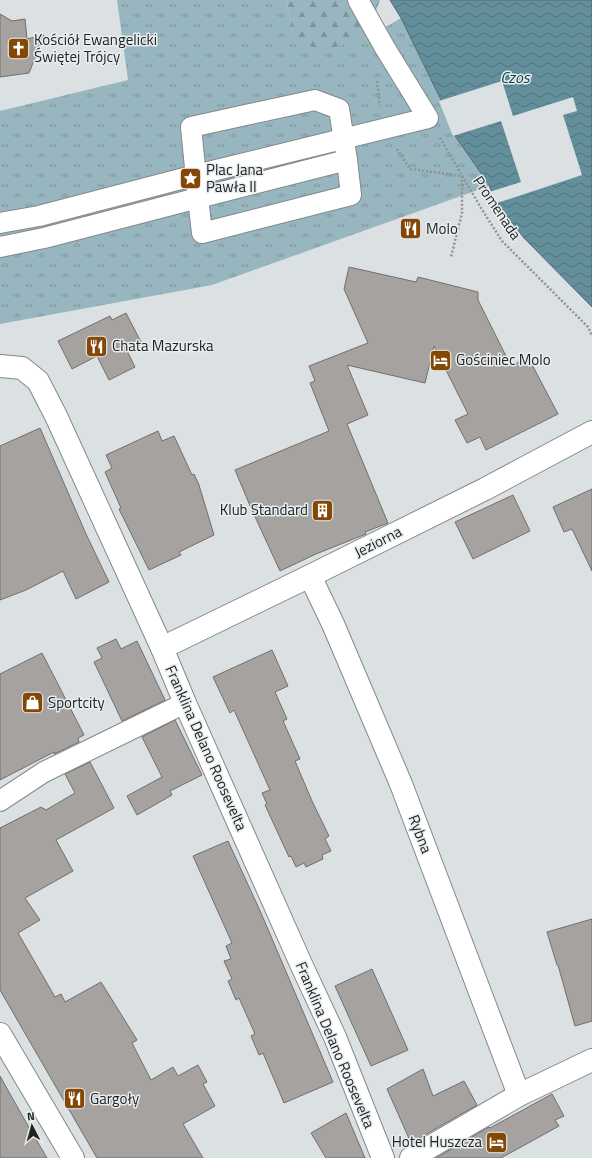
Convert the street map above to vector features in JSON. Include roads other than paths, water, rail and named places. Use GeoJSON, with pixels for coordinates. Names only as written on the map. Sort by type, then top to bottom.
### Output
{"type":"FeatureCollection","features":[{"type":"Feature","properties":{"kind":"street"},"geometry":{"type":"LineString","coordinates":[[0,223],[39,216],[196,175],[428,118],[385,48],[358,0]]}},
{"type":"Feature","properties":{"kind":"street"},"geometry":{"type":"LineString","coordinates":[[315,100],[339,109],[344,138],[351,195],[202,233],[191,127],[315,100]]}},
{"type":"Feature","properties":{"kind":"street"},"geometry":{"type":"LineString","coordinates":[[0,247],[44,238],[347,160]]}},
{"type":"Feature","properties":{"kind":"street","name":"Franklina Delano Roosevelta"},"geometry":{"type":"LineString","coordinates":[[0,366],[22,368],[38,381],[56,416],[162,648],[300,964],[335,1037],[383,1158]]}},
{"type":"Feature","properties":{"kind":"street","name":"Jeziorna"},"geometry":{"type":"LineString","coordinates":[[162,648],[485,489],[592,432]]}},
{"type":"Feature","properties":{"kind":"street","name":"Rybna"},"geometry":{"type":"LineString","coordinates":[[310,576],[333,624],[401,784],[519,1095]]}},
{"type":"Feature","properties":{"kind":"street"},"geometry":{"type":"LineString","coordinates":[[0,801],[44,772],[185,703]]}},
{"type":"Feature","properties":{"kind":"street"},"geometry":{"type":"LineString","coordinates":[[0,1034],[73,1158]]}},
{"type":"Feature","properties":{"kind":"street"},"geometry":{"type":"LineString","coordinates":[[411,1158],[519,1095],[592,1060]]}},
{"type":"Feature","properties":{"kind":"water","name":"Czos"},"geometry":{"type":"Polygon","coordinates":[[[390,0],[592,0],[592,307],[524,238],[495,201],[489,185],[453,133],[442,102],[401,18],[390,0]]]}},
{"type":"Feature","properties":{"kind":"place","name":"Kościół Ewangelicki Świętej Trójcy"},"geometry":{"type":"Point","coordinates":[18,49]}},
{"type":"Feature","properties":{"kind":"place","name":"Plac Jana Pawła II"},"geometry":{"type":"Point","coordinates":[190,179]}},
{"type":"Feature","properties":{"kind":"place","name":"Molo"},"geometry":{"type":"Point","coordinates":[411,229]}},
{"type":"Feature","properties":{"kind":"place","name":"Chata Mazurska"},"geometry":{"type":"Point","coordinates":[97,346]}},
{"type":"Feature","properties":{"kind":"place","name":"Gościniec Molo"},"geometry":{"type":"Point","coordinates":[441,360]}},
{"type":"Feature","properties":{"kind":"place","name":"Klub Standard"},"geometry":{"type":"Point","coordinates":[323,510]}},
{"type":"Feature","properties":{"kind":"place","name":"Sportcity"},"geometry":{"type":"Point","coordinates":[32,703]}},
{"type":"Feature","properties":{"kind":"place","name":"Gargoły"},"geometry":{"type":"Point","coordinates":[75,1099]}},
{"type":"Feature","properties":{"kind":"place","name":"Hotel Huszcza"},"geometry":{"type":"Point","coordinates":[497,1142]}}]}
